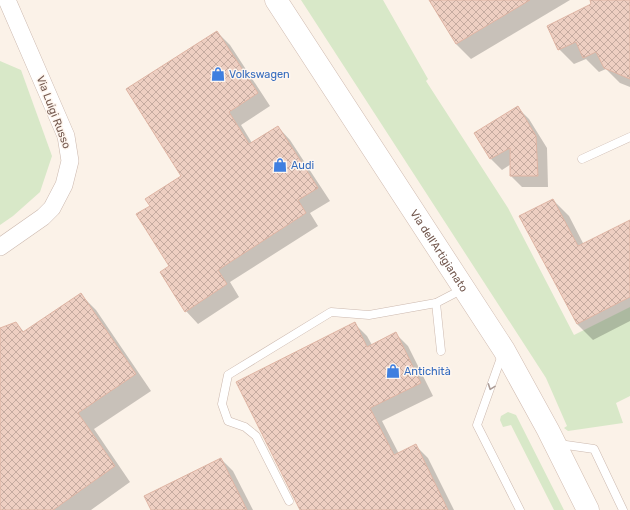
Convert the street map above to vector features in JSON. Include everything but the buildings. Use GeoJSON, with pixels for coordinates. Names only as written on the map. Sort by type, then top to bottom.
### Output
{"type":"FeatureCollection","features":[{"type":"Feature","properties":{"kind":"street","name":"Via Luigi Russo"},"geometry":{"type":"LineString","coordinates":[[0,247],[43,217],[52,208],[64,186],[70,161],[66,136],[7,0]]}},
{"type":"Feature","properties":{"kind":"street","name":"Via dell'Artigianato"},"geometry":{"type":"LineString","coordinates":[[276,0],[504,350],[555,443],[588,510]]}},
{"type":"Feature","properties":{"kind":"lane"},"geometry":{"type":"LineString","coordinates":[[582,159],[630,137]]}},
{"type":"Feature","properties":{"kind":"lane"},"geometry":{"type":"LineString","coordinates":[[289,500],[256,436],[245,427],[228,421],[222,404],[228,375],[331,312],[369,315],[436,303],[464,288]]}},
{"type":"Feature","properties":{"kind":"lane"},"geometry":{"type":"LineString","coordinates":[[436,303],[441,351]]}},
{"type":"Feature","properties":{"kind":"lane"},"geometry":{"type":"LineString","coordinates":[[504,350],[477,425],[520,510]]}},
{"type":"Feature","properties":{"kind":"lane"},"geometry":{"type":"LineString","coordinates":[[555,443],[594,449],[623,510]]}},
{"type":"Feature","properties":{"kind":"green space"},"geometry":{"type":"Polygon","coordinates":[[[301,0],[383,0],[428,79],[426,81],[508,208],[574,335],[630,307],[630,396],[616,403],[623,423],[568,431],[564,428],[567,426],[546,378],[301,0]]]}},
{"type":"Feature","properties":{"kind":"green space"},"geometry":{"type":"Polygon","coordinates":[[[0,61],[21,70],[52,156],[40,192],[13,216],[0,225],[0,61]]]}},
{"type":"Feature","properties":{"kind":"green space"},"geometry":{"type":"Polygon","coordinates":[[[508,412],[516,415],[564,510],[554,510],[511,425],[503,427],[500,420],[501,416],[508,412]]]}},
{"type":"Feature","properties":{"kind":"place","name":"Volkswagen"},"geometry":{"type":"Point","coordinates":[218,74]}},
{"type":"Feature","properties":{"kind":"place","name":"Audi"},"geometry":{"type":"Point","coordinates":[280,165]}},
{"type":"Feature","properties":{"kind":"place","name":"Antichità"},"geometry":{"type":"Point","coordinates":[393,371]}}]}
